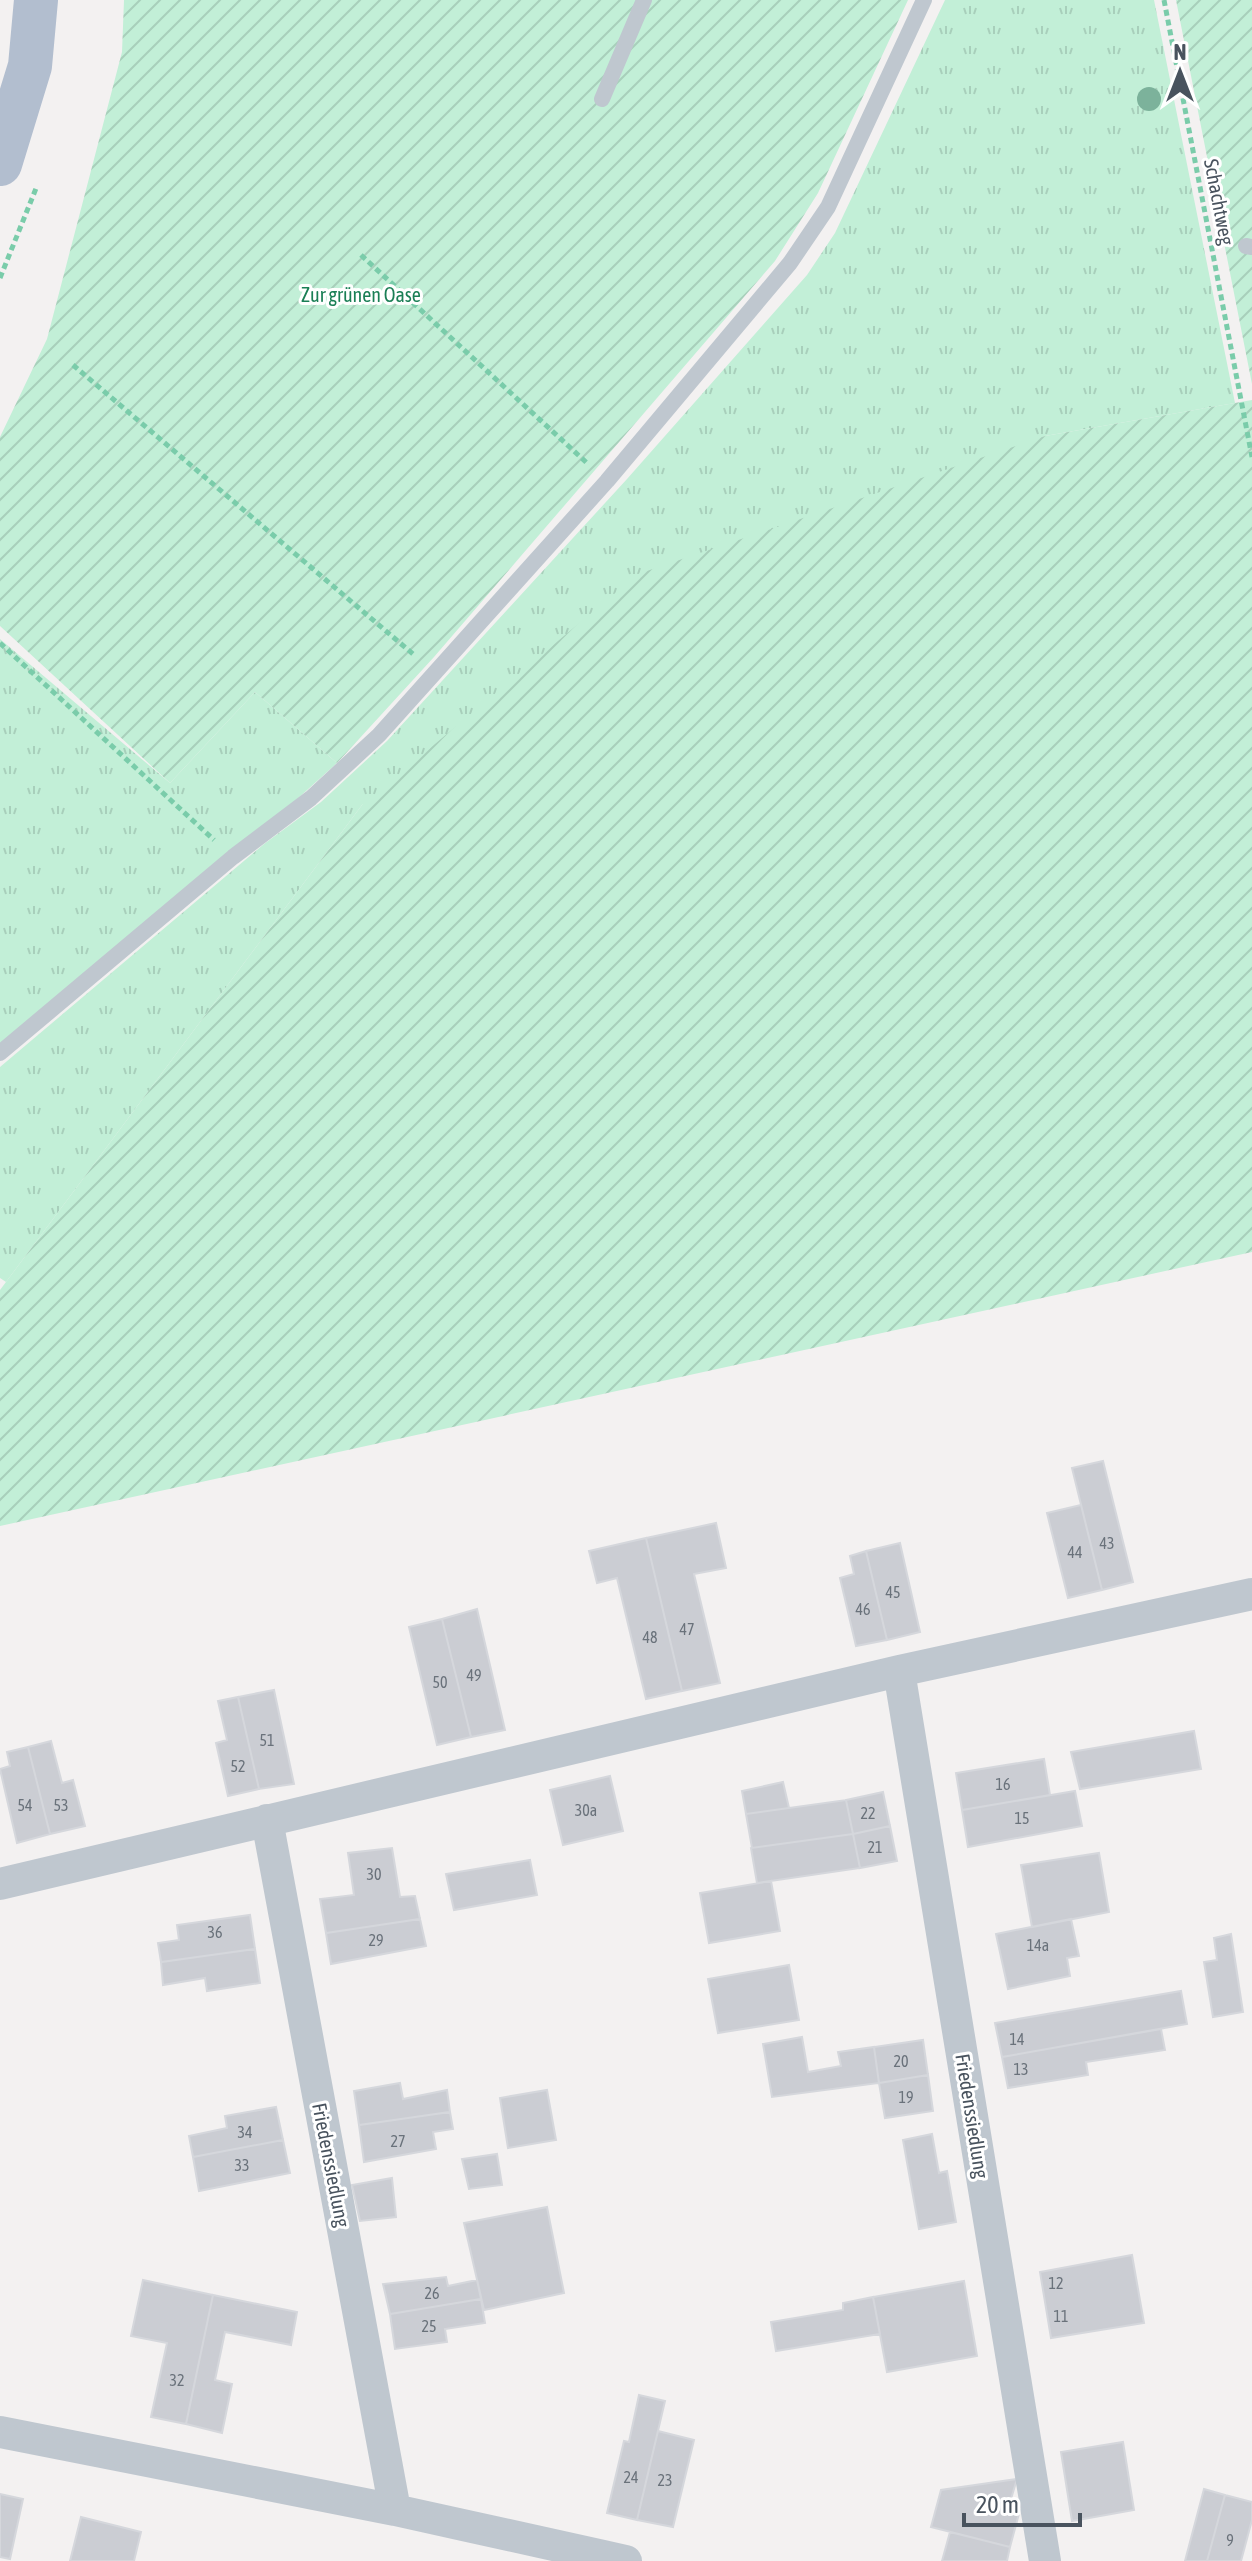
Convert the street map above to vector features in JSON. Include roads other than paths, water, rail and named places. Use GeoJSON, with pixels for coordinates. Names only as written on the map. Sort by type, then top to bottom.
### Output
{"type":"FeatureCollection","features":[{"type":"Feature","properties":{"kind":"main road"},"geometry":{"type":"LineString","coordinates":[[0,164],[30,66],[36,0]]}},
{"type":"Feature","properties":{"kind":"street"},"geometry":{"type":"LineString","coordinates":[[0,1884],[899,1671],[1252,1594]]}},
{"type":"Feature","properties":{"kind":"street","name":"Friedenssiedlung"},"geometry":{"type":"LineString","coordinates":[[899,1671],[1045,2561]]}},
{"type":"Feature","properties":{"kind":"street","name":"Friedenssiedlung"},"geometry":{"type":"LineString","coordinates":[[267,1820],[395,2510]]}},
{"type":"Feature","properties":{"kind":"street"},"geometry":{"type":"LineString","coordinates":[[0,2432],[395,2510],[626,2561]]}},
{"type":"Feature","properties":{"kind":"lane"},"geometry":{"type":"LineString","coordinates":[[602,99],[644,0]]}},
{"type":"Feature","properties":{"kind":"lane"},"geometry":{"type":"LineString","coordinates":[[0,1053],[233,857],[311,798],[379,735],[607,481],[790,263],[828,207],[924,0]]}},
{"type":"Feature","properties":{"kind":"park label","name":"Zur grünen Oase"},"geometry":{"type":"Point","coordinates":[361,295]}}]}
